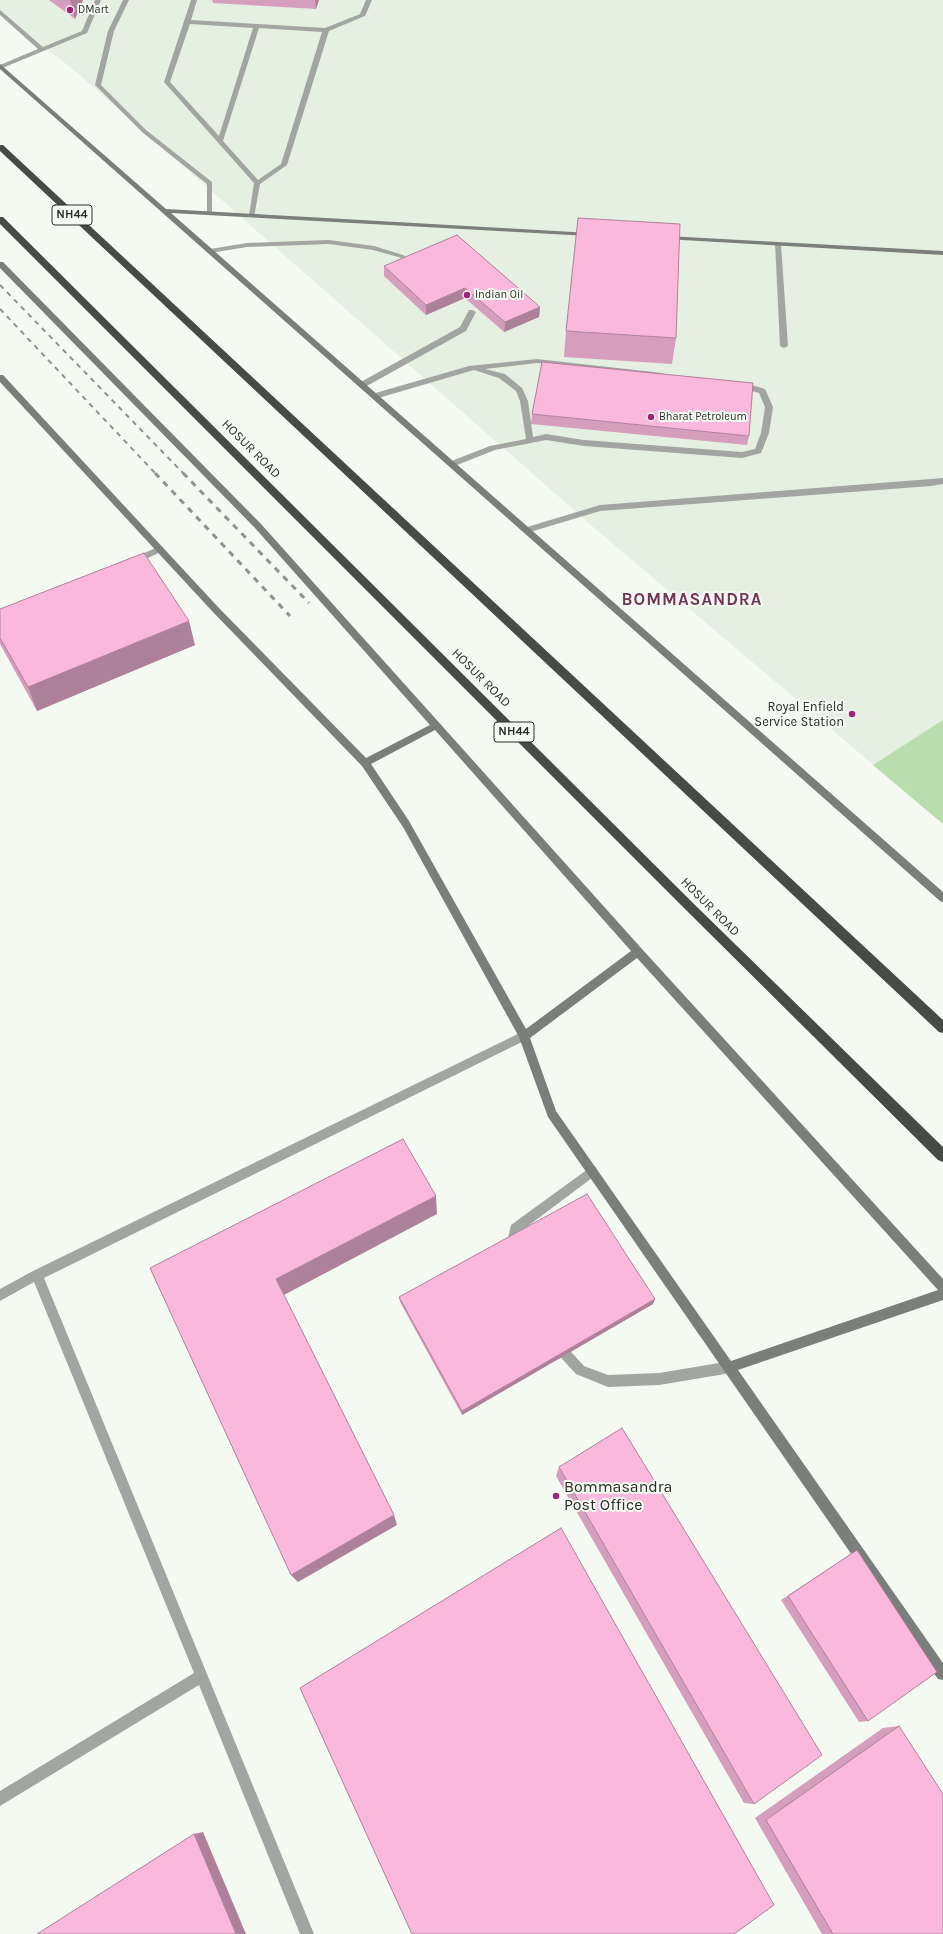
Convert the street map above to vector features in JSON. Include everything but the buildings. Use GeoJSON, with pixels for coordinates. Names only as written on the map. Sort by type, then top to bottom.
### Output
{"type":"FeatureCollection","features":[{"type":"Feature","properties":{"kind":"highway","name":"NH44"},"geometry":{"type":"LineString","coordinates":[[0,147],[943,1028]]}},
{"type":"Feature","properties":{"kind":"highway","name":"HOSUR ROAD"},"geometry":{"type":"LineString","coordinates":[[0,219],[686,903],[943,1156]]}},
{"type":"Feature","properties":{"kind":"street"},"geometry":{"type":"LineString","coordinates":[[98,0],[85,32],[0,67],[943,898]]}},
{"type":"Feature","properties":{"kind":"street"},"geometry":{"type":"LineString","coordinates":[[126,0],[111,31],[98,85],[144,130],[210,183],[210,214]]}},
{"type":"Feature","properties":{"kind":"street"},"geometry":{"type":"LineString","coordinates":[[194,0],[167,82],[257,183]]}},
{"type":"Feature","properties":{"kind":"street"},"geometry":{"type":"LineString","coordinates":[[188,22],[326,30],[363,15],[369,0]]}},
{"type":"Feature","properties":{"kind":"street"},"geometry":{"type":"LineString","coordinates":[[0,12],[43,50]]}},
{"type":"Feature","properties":{"kind":"street"},"geometry":{"type":"LineString","coordinates":[[220,142],[257,26]]}},
{"type":"Feature","properties":{"kind":"street"},"geometry":{"type":"LineString","coordinates":[[252,216],[257,183],[284,165],[326,30]]}},
{"type":"Feature","properties":{"kind":"street"},"geometry":{"type":"LineString","coordinates":[[164,211],[594,234]]}},
{"type":"Feature","properties":{"kind":"street"},"geometry":{"type":"LineString","coordinates":[[657,237],[943,252]]}},
{"type":"Feature","properties":{"kind":"street"},"geometry":{"type":"LineString","coordinates":[[210,251],[247,245],[329,242],[374,248],[402,256]]}},
{"type":"Feature","properties":{"kind":"street"},"geometry":{"type":"LineString","coordinates":[[777,244],[784,346]]}},
{"type":"Feature","properties":{"kind":"street"},"geometry":{"type":"LineString","coordinates":[[0,264],[258,526],[638,952],[943,1287]]}},
{"type":"Feature","properties":{"kind":"street"},"geometry":{"type":"LineString","coordinates":[[362,385],[463,329],[472,312]]}},
{"type":"Feature","properties":{"kind":"street"},"geometry":{"type":"LineString","coordinates":[[375,396],[469,368],[536,361],[673,376]]}},
{"type":"Feature","properties":{"kind":"street"},"geometry":{"type":"LineString","coordinates":[[469,368],[502,376],[519,390],[524,401],[530,440]]}},
{"type":"Feature","properties":{"kind":"street"},"geometry":{"type":"LineString","coordinates":[[0,378],[160,549],[365,763],[406,824],[524,1036],[552,1114],[731,1367],[943,1674]]}},
{"type":"Feature","properties":{"kind":"street"},"geometry":{"type":"LineString","coordinates":[[452,464],[493,448],[546,437],[584,442],[742,455],[758,451],[765,433],[769,407],[762,391],[732,384]]}},
{"type":"Feature","properties":{"kind":"street"},"geometry":{"type":"LineString","coordinates":[[527,530],[600,508],[943,481]]}},
{"type":"Feature","properties":{"kind":"street"},"geometry":{"type":"LineString","coordinates":[[124,565],[160,549]]}},
{"type":"Feature","properties":{"kind":"street"},"geometry":{"type":"LineString","coordinates":[[365,763],[435,726]]}},
{"type":"Feature","properties":{"kind":"street"},"geometry":{"type":"LineString","coordinates":[[0,1295],[37,1275],[524,1036],[638,952]]}},
{"type":"Feature","properties":{"kind":"street"},"geometry":{"type":"LineString","coordinates":[[512,1256],[511,1248],[515,1229],[592,1171]]}},
{"type":"Feature","properties":{"kind":"street"},"geometry":{"type":"LineString","coordinates":[[37,1275],[306,1934]]}},
{"type":"Feature","properties":{"kind":"street"},"geometry":{"type":"LineString","coordinates":[[551,1336],[559,1348],[580,1370],[608,1381],[659,1379],[731,1367],[943,1294]]}},
{"type":"Feature","properties":{"kind":"street"},"geometry":{"type":"LineString","coordinates":[[0,1798],[200,1677]]}},
{"type":"Feature","properties":{"kind":"shaded area"},"geometry":{"type":"Polygon","coordinates":[[[0,0],[943,0],[943,824],[592,526],[74,70],[0,13],[0,0]]]}},
{"type":"Feature","properties":{"kind":"green space"},"geometry":{"type":"Polygon","coordinates":[[[943,720],[943,824],[873,765],[943,720]]]}},
{"type":"Feature","properties":{"kind":"railway"},"geometry":{"type":"LineString","coordinates":[[0,285],[184,474]]}},
{"type":"Feature","properties":{"kind":"railway"},"geometry":{"type":"LineString","coordinates":[[0,309],[156,474]]}},
{"type":"Feature","properties":{"kind":"railway"},"geometry":{"type":"LineString","coordinates":[[155,473],[290,616]]}},
{"type":"Feature","properties":{"kind":"railway"},"geometry":{"type":"LineString","coordinates":[[183,473],[309,603]]}},
{"type":"Feature","properties":{"kind":"place","name":"DMart"},"geometry":{"type":"Point","coordinates":[70,10]}},
{"type":"Feature","properties":{"kind":"place","name":"Indian Oil"},"geometry":{"type":"Point","coordinates":[467,295]}},
{"type":"Feature","properties":{"kind":"place","name":"Bharat Petroleum"},"geometry":{"type":"Point","coordinates":[651,417]}},
{"type":"Feature","properties":{"kind":"place","name":"Royal Enfield Service Station"},"geometry":{"type":"Point","coordinates":[852,714]}},
{"type":"Feature","properties":{"kind":"place","name":"Bommasandra Post Office"},"geometry":{"type":"Point","coordinates":[556,1496]}},
{"type":"Feature","properties":{"kind":"district","name":"BOMMASANDRA"},"geometry":{"type":"Point","coordinates":[692,600]}}]}
